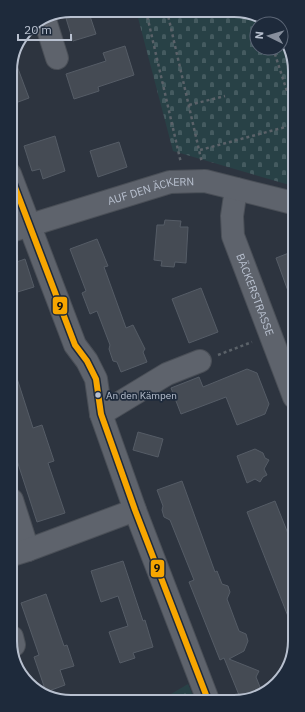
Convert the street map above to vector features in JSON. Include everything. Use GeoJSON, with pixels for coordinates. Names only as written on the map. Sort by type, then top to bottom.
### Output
{"type":"FeatureCollection","features":[{"type":"Feature","properties":{"kind":"street"},"geometry":{"type":"LineString","coordinates":[[46,23],[57,58]]}},
{"type":"Feature","properties":{"kind":"street","name":"AUF DEN ÄCKERN"},"geometry":{"type":"LineString","coordinates":[[20,228],[170,182],[205,181],[288,202]]}},
{"type":"Feature","properties":{"kind":"street","name":"BÄCKERSTRASSE"},"geometry":{"type":"LineString","coordinates":[[236,189],[232,216],[233,236],[288,381]]}},
{"type":"Feature","properties":{"kind":"street"},"geometry":{"type":"LineString","coordinates":[[17,212],[20,228],[74,345],[87,360],[96,379],[101,414],[135,510],[206,695]]}},
{"type":"Feature","properties":{"kind":"street"},"geometry":{"type":"LineString","coordinates":[[101,414],[167,374],[200,361]]}},
{"type":"Feature","properties":{"kind":"street"},"geometry":{"type":"LineString","coordinates":[[17,532],[20,552],[135,510]]}},
{"type":"Feature","properties":{"kind":"path"},"geometry":{"type":"LineString","coordinates":[[148,17],[180,162],[205,181]]}},
{"type":"Feature","properties":{"kind":"path"},"geometry":{"type":"LineString","coordinates":[[168,17],[200,150],[205,181]]}},
{"type":"Feature","properties":{"kind":"path"},"geometry":{"type":"LineString","coordinates":[[276,56],[288,94]]}},
{"type":"Feature","properties":{"kind":"path"},"geometry":{"type":"LineString","coordinates":[[189,105],[225,96]]}},
{"type":"Feature","properties":{"kind":"path"},"geometry":{"type":"LineString","coordinates":[[200,150],[288,126]]}},
{"type":"Feature","properties":{"kind":"path"},"geometry":{"type":"LineString","coordinates":[[200,361],[271,335]]}},
{"type":"Feature","properties":{"kind":"green space"},"geometry":{"type":"Polygon","coordinates":[[[138,17],[244,18],[249,19],[249,56],[286,56],[288,64],[288,185],[173,151],[138,17]]]}},
{"type":"Feature","properties":{"kind":"green space"},"geometry":{"type":"Polygon","coordinates":[[[188,684],[193,695],[170,695],[188,684]]]}},
{"type":"Feature","properties":{"kind":"building"},"geometry":{"type":"Polygon","coordinates":[[[66,17],[90,17],[96,34],[73,41],[66,17]]]}},
{"type":"Feature","properties":{"kind":"building"},"geometry":{"type":"Polygon","coordinates":[[[125,46],[134,75],[98,87],[99,91],[74,99],[66,74],[106,61],[103,53],[125,46]]]}},
{"type":"Feature","properties":{"kind":"building"},"geometry":{"type":"Polygon","coordinates":[[[17,67],[29,98],[17,102],[17,67]]]}},
{"type":"Feature","properties":{"kind":"building"},"geometry":{"type":"Polygon","coordinates":[[[55,136],[65,171],[43,179],[40,169],[32,171],[24,146],[55,136]]]}},
{"type":"Feature","properties":{"kind":"building"},"geometry":{"type":"Polygon","coordinates":[[[119,142],[127,167],[98,177],[90,151],[119,142]]]}},
{"type":"Feature","properties":{"kind":"building"},"geometry":{"type":"Polygon","coordinates":[[[165,220],[181,221],[180,227],[188,227],[186,263],[175,262],[174,267],[161,266],[162,261],[154,260],[157,225],[164,225],[165,220]]]}},
{"type":"Feature","properties":{"kind":"building"},"geometry":{"type":"Polygon","coordinates":[[[97,239],[108,266],[104,267],[126,328],[133,325],[145,349],[143,352],[147,362],[121,372],[117,362],[113,361],[109,349],[110,345],[97,311],[90,314],[82,293],[86,291],[70,249],[97,239]]]}},
{"type":"Feature","properties":{"kind":"building"},"geometry":{"type":"Polygon","coordinates":[[[288,253],[288,291],[276,258],[288,253]]]}},
{"type":"Feature","properties":{"kind":"building"},"geometry":{"type":"Polygon","coordinates":[[[25,259],[34,287],[17,292],[17,262],[25,259]]]}},
{"type":"Feature","properties":{"kind":"building"},"geometry":{"type":"Polygon","coordinates":[[[201,288],[218,332],[189,343],[172,299],[201,288]]]}},
{"type":"Feature","properties":{"kind":"building"},"geometry":{"type":"Polygon","coordinates":[[[247,369],[257,373],[269,404],[265,414],[237,425],[226,397],[181,414],[171,388],[199,377],[203,387],[247,369]]]}},
{"type":"Feature","properties":{"kind":"building"},"geometry":{"type":"Polygon","coordinates":[[[17,378],[33,428],[42,425],[54,461],[48,463],[65,513],[37,522],[17,460],[17,378]]]}},
{"type":"Feature","properties":{"kind":"building"},"geometry":{"type":"Polygon","coordinates":[[[138,432],[163,439],[158,457],[133,450],[138,432]]]}},
{"type":"Feature","properties":{"kind":"building"},"geometry":{"type":"Polygon","coordinates":[[[255,449],[263,453],[265,458],[269,460],[264,469],[267,475],[263,477],[260,482],[255,479],[247,483],[237,456],[255,449]]]}},
{"type":"Feature","properties":{"kind":"building"},"geometry":{"type":"Polygon","coordinates":[[[182,481],[215,572],[217,571],[222,584],[228,586],[230,592],[227,599],[239,631],[246,634],[248,641],[244,651],[229,659],[259,671],[256,677],[260,688],[239,695],[224,658],[220,660],[189,582],[194,580],[170,520],[164,517],[162,510],[163,506],[157,490],[182,481]]]}},
{"type":"Feature","properties":{"kind":"building"},"geometry":{"type":"Polygon","coordinates":[[[275,501],[288,534],[288,616],[247,512],[275,501]]]}},
{"type":"Feature","properties":{"kind":"building"},"geometry":{"type":"Polygon","coordinates":[[[123,561],[143,621],[145,620],[153,647],[133,653],[135,658],[120,663],[109,632],[128,626],[118,596],[101,602],[91,571],[123,561]]]}},
{"type":"Feature","properties":{"kind":"building"},"geometry":{"type":"Polygon","coordinates":[[[46,594],[64,646],[67,645],[74,666],[60,670],[65,685],[50,690],[45,688],[34,657],[39,655],[21,603],[46,594]]]}},
{"type":"Feature","properties":{"kind":"transit line","name":"9"},"geometry":{"type":"LineString","coordinates":[[17,192],[75,345],[87,361],[96,379],[101,414],[135,510],[206,695]]}},
{"type":"Feature","properties":{"kind":"place","name":"An den Kämpen"},"geometry":{"type":"Point","coordinates":[98,395]}}]}
